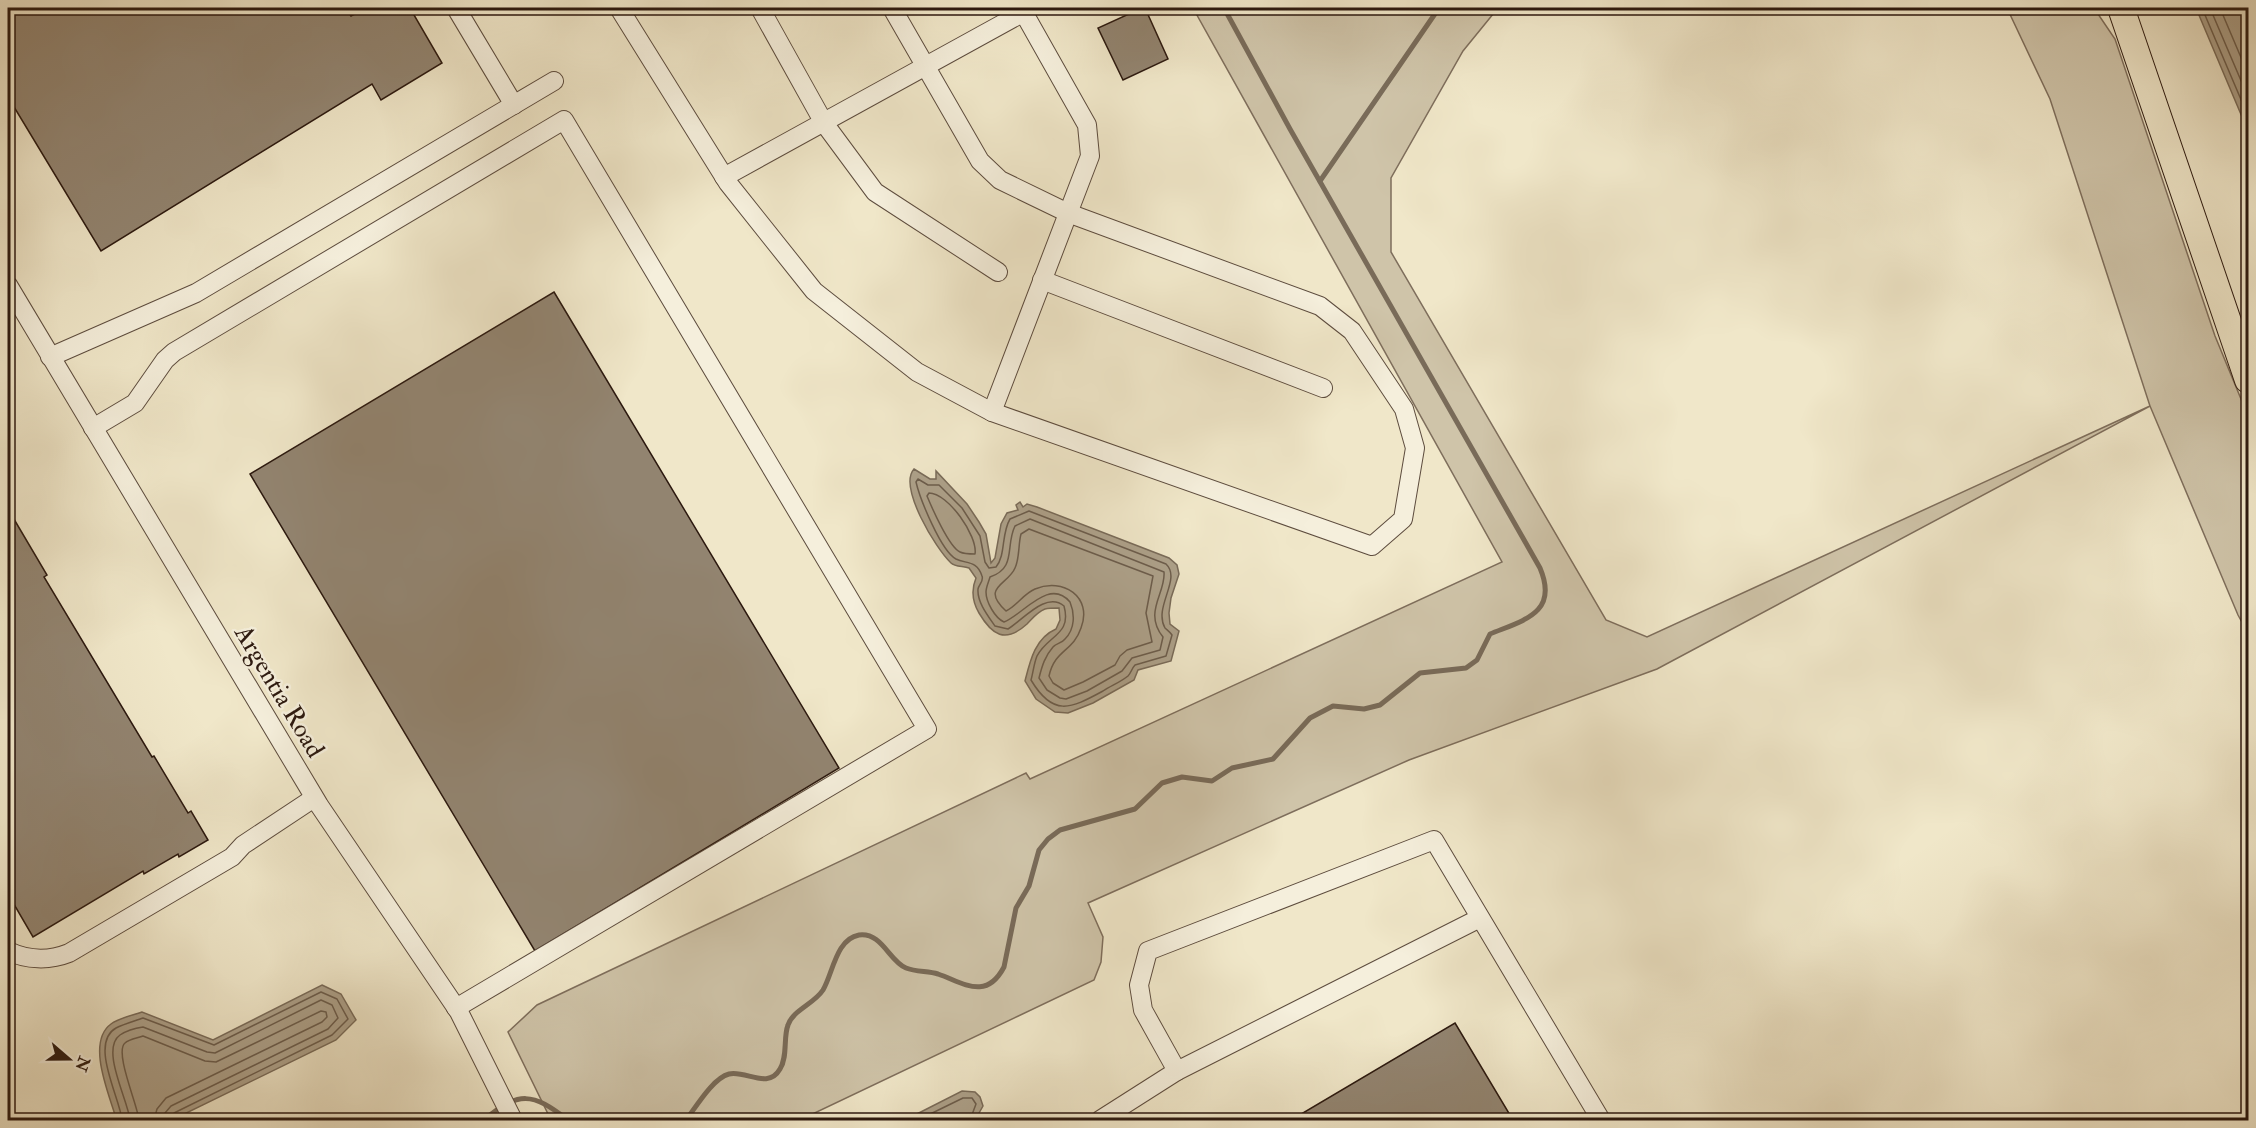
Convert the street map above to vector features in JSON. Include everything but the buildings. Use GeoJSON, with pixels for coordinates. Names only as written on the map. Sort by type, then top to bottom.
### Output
{"type":"FeatureCollection","features":[{"type":"Feature","properties":{"kind":"highway"},"geometry":{"type":"LineString","coordinates":[[2121,8],[2248,380]]}},
{"type":"Feature","properties":{"kind":"street"},"geometry":{"type":"LineString","coordinates":[[456,8],[514,105]]}},
{"type":"Feature","properties":{"kind":"street"},"geometry":{"type":"LineString","coordinates":[[619,8],[724,177],[814,291],[917,372],[992,412],[1372,546],[1403,519],[1415,448],[1404,409],[1352,331],[1320,306],[1068,213],[1000,180],[980,161],[892,8]]}},
{"type":"Feature","properties":{"kind":"street"},"geometry":{"type":"LineString","coordinates":[[760,8],[824,123],[875,192],[998,272]]}},
{"type":"Feature","properties":{"kind":"street"},"geometry":{"type":"LineString","coordinates":[[724,177],[926,66],[1022,10],[1087,125],[1090,156],[992,412]]}},
{"type":"Feature","properties":{"kind":"street"},"geometry":{"type":"LineString","coordinates":[[50,357],[196,293],[554,81]]}},
{"type":"Feature","properties":{"kind":"street"},"geometry":{"type":"LineString","coordinates":[[93,428],[139,399],[165,360],[174,352],[564,120],[927,729],[456,1008]]}},
{"type":"Feature","properties":{"kind":"street"},"geometry":{"type":"LineString","coordinates":[[1042,280],[1323,388]]}},
{"type":"Feature","properties":{"kind":"street","name":"Argentia Road"},"geometry":{"type":"LineString","coordinates":[[8,285],[314,798],[456,1008],[513,1120]]}},
{"type":"Feature","properties":{"kind":"street"},"geometry":{"type":"LineString","coordinates":[[8,951],[33,958],[52,958],[69,953],[232,857],[243,845],[314,798]]}},
{"type":"Feature","properties":{"kind":"street"},"geometry":{"type":"LineString","coordinates":[[1177,1071],[1143,1010],[1139,986],[1148,951],[1434,840],[1601,1120]]}},
{"type":"Feature","properties":{"kind":"street"},"geometry":{"type":"LineString","coordinates":[[1100,1120],[1177,1071],[1480,918]]}},
{"type":"Feature","properties":{"kind":"shaded area"},"geometry":{"type":"Polygon","coordinates":[[[1193,8],[1498,8],[1463,51],[1391,178],[1391,252],[1606,620],[1647,637],[2150,406],[1657,669],[1409,760],[1088,903],[1103,937],[1101,962],[1094,980],[800,1120],[551,1120],[508,1032],[537,1005],[1026,773],[1030,779],[1502,562],[1193,8]]]}},
{"type":"Feature","properties":{"kind":"shaded area"},"geometry":{"type":"Polygon","coordinates":[[[2007,8],[2094,8],[2115,39],[2215,336],[2248,416],[2248,633],[2238,615],[2150,406],[2050,99],[2007,8]]]}},
{"type":"Feature","properties":{"kind":"water"},"geometry":{"type":"Polygon","coordinates":[[[2196,8],[2248,8],[2248,131],[2196,8]]]}},
{"type":"Feature","properties":{"kind":"water"},"geometry":{"type":"Polygon","coordinates":[[[914,469],[930,479],[936,479],[936,471],[967,504],[986,534],[991,563],[995,558],[1001,524],[1007,513],[1018,510],[1016,505],[1020,502],[1023,507],[1027,504],[1037,507],[1169,558],[1177,565],[1179,574],[1169,613],[1170,624],[1179,631],[1171,661],[1138,670],[1134,680],[1093,703],[1068,713],[1055,712],[1036,699],[1025,681],[1027,673],[1038,644],[1056,629],[1060,620],[1059,608],[1042,610],[1012,634],[1000,634],[989,627],[975,604],[973,587],[976,578],[969,568],[951,563],[928,532],[911,489],[910,478],[914,469]]]}},
{"type":"Feature","properties":{"kind":"water"},"geometry":{"type":"Polygon","coordinates":[[[322,985],[341,994],[356,1020],[336,1040],[172,1120],[116,1118],[101,1069],[100,1055],[100,1043],[104,1032],[114,1022],[142,1012],[213,1040],[322,985]]]}},
{"type":"Feature","properties":{"kind":"water"},"geometry":{"type":"Polygon","coordinates":[[[962,1091],[975,1092],[980,1097],[983,1106],[975,1120],[905,1120],[962,1091]]]}},
{"type":"Feature","properties":{"kind":"waterway"},"geometry":{"type":"LineString","coordinates":[[686,1120],[705,1094],[723,1077],[736,1073],[763,1079],[775,1075],[780,1069],[785,1053],[788,1025],[794,1015],[823,990],[840,950],[851,938],[859,935],[874,938],[906,968],[938,974],[974,987],[990,984],[1004,967],[1016,908],[1029,886],[1039,850],[1060,830],[1135,809],[1162,783],[1182,777],[1212,781],[1232,768],[1273,759],[1310,718],[1333,706],[1364,709],[1380,705],[1420,673],[1466,668],[1477,660],[1490,634],[1526,619],[1541,605],[1545,595],[1545,583],[1540,568],[1290,129],[1224,8]]}},
{"type":"Feature","properties":{"kind":"waterway"},"geometry":{"type":"LineString","coordinates":[[1320,181],[1439,8]]}},
{"type":"Feature","properties":{"kind":"waterway"},"geometry":{"type":"LineString","coordinates":[[484,1120],[507,1104],[526,1099],[545,1104],[568,1120]]}}]}
